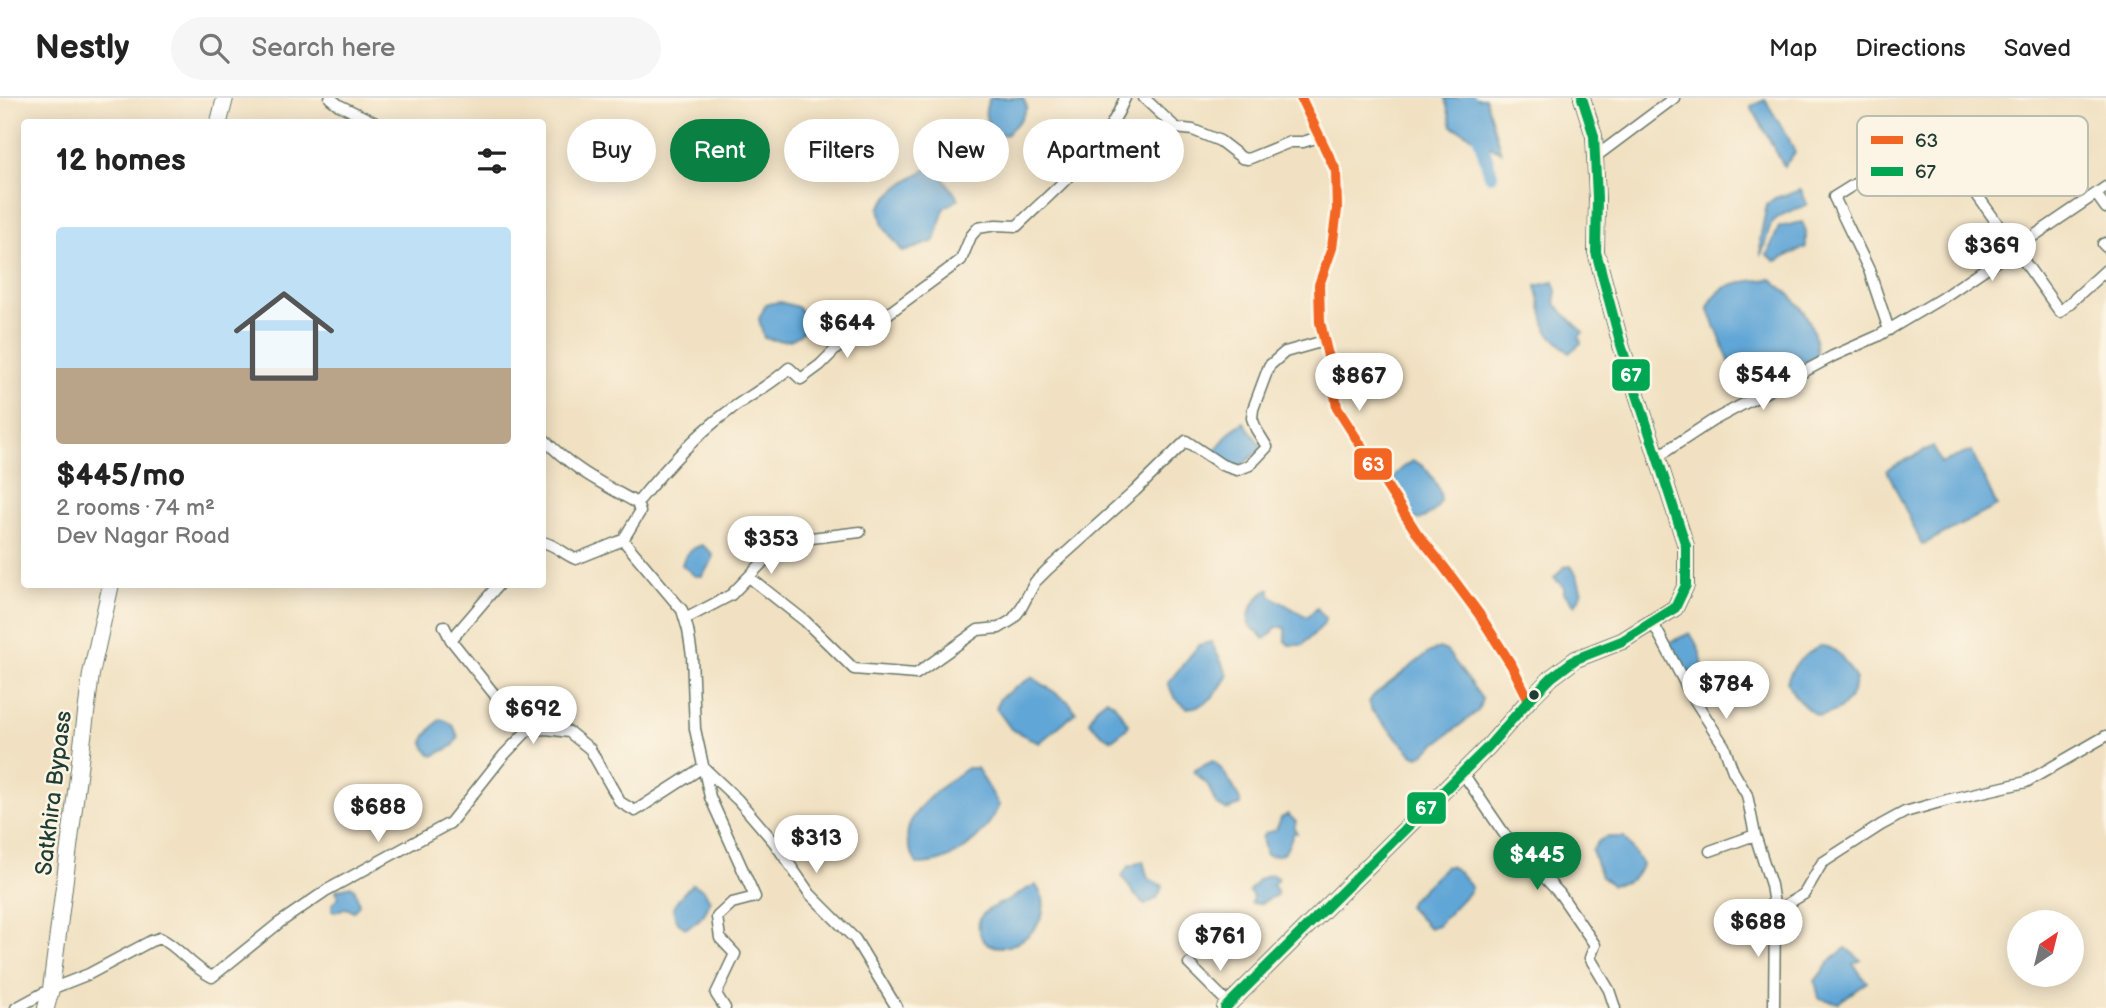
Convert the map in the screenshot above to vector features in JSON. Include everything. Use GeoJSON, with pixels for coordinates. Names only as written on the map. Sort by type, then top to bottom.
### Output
{"type":"FeatureCollection","features":[{"type":"Feature","properties":{"kind":"highway"},"geometry":{"type":"LineString","coordinates":[[220,119],[225,98]]}},
{"type":"Feature","properties":{"kind":"highway"},"geometry":{"type":"LineString","coordinates":[[1227,1006],[1488,747],[1552,677],[1576,659],[1622,641],[1675,608],[1686,584],[1686,546],[1622,345],[1597,252],[1594,136],[1582,98]]}},
{"type":"Feature","properties":{"kind":"highway","name":"Satkhira Bypass"},"geometry":{"type":"LineString","coordinates":[[46,1008],[51,989],[91,674],[110,588]]}},
{"type":"Feature","properties":{"kind":"street"},"geometry":{"type":"LineString","coordinates":[[330,98],[368,119]]}},
{"type":"Feature","properties":{"kind":"street"},"geometry":{"type":"LineString","coordinates":[[637,503],[669,464],[723,415],[773,382],[789,368],[801,379],[811,372],[837,348],[961,260],[971,236],[978,228],[1017,226],[1100,143],[1118,117],[1125,98]]}},
{"type":"Feature","properties":{"kind":"street"},"geometry":{"type":"LineString","coordinates":[[1144,98],[1176,128],[1193,130],[1220,142],[1242,158],[1248,159],[1290,142],[1303,142],[1319,137]]}},
{"type":"Feature","properties":{"kind":"street"},"geometry":{"type":"LineString","coordinates":[[1301,98],[1336,171],[1332,247],[1319,285],[1320,322],[1338,408],[1416,533],[1479,614],[1513,666],[1529,700]]}},
{"type":"Feature","properties":{"kind":"street"},"geometry":{"type":"LineString","coordinates":[[1595,157],[1674,98]]}},
{"type":"Feature","properties":{"kind":"street"},"geometry":{"type":"LineString","coordinates":[[1857,183],[1834,197],[1869,270],[1889,330]]}},
{"type":"Feature","properties":{"kind":"street"},"geometry":{"type":"LineString","coordinates":[[1657,457],[1712,421],[1833,356],[1889,330],[1942,298],[2106,187]]}},
{"type":"Feature","properties":{"kind":"street"},"geometry":{"type":"LineString","coordinates":[[2096,194],[2106,208]]}},
{"type":"Feature","properties":{"kind":"street"},"geometry":{"type":"LineString","coordinates":[[1979,196],[2060,312],[2106,270]]}},
{"type":"Feature","properties":{"kind":"street"},"geometry":{"type":"LineString","coordinates":[[749,577],[805,621],[854,670],[916,674],[978,630],[999,628],[1012,620],[1035,582],[1186,441],[1222,465],[1237,470],[1250,465],[1267,447],[1252,418],[1269,366],[1284,352],[1324,341]]}},
{"type":"Feature","properties":{"kind":"street"},"geometry":{"type":"LineString","coordinates":[[546,441],[583,472],[637,503],[640,512],[623,540],[576,559],[553,544],[546,543]]}},
{"type":"Feature","properties":{"kind":"street"},"geometry":{"type":"LineString","coordinates":[[685,619],[732,595],[787,541],[860,532]]}},
{"type":"Feature","properties":{"kind":"street"},"geometry":{"type":"LineString","coordinates":[[623,540],[682,610],[692,656],[695,729],[709,797],[755,897],[732,903],[717,917],[720,938],[735,954],[716,993],[725,1008]]}},
{"type":"Feature","properties":{"kind":"street"},"geometry":{"type":"LineString","coordinates":[[452,640],[496,588]]}},
{"type":"Feature","properties":{"kind":"street"},"geometry":{"type":"LineString","coordinates":[[1653,623],[1689,691],[1724,746],[1733,771],[1747,795],[1775,911],[1774,1008]]}},
{"type":"Feature","properties":{"kind":"street"},"geometry":{"type":"LineString","coordinates":[[444,626],[514,719],[529,729],[569,732],[590,749],[620,802],[635,811],[703,767]]}},
{"type":"Feature","properties":{"kind":"street"},"geometry":{"type":"LineString","coordinates":[[16,1008],[160,938],[198,970],[212,977],[278,923],[327,890],[450,823],[503,756],[529,729]]}},
{"type":"Feature","properties":{"kind":"street"},"geometry":{"type":"LineString","coordinates":[[1775,911],[1804,894],[1822,863],[1905,812],[2026,782],[2106,736]]}},
{"type":"Feature","properties":{"kind":"street"},"geometry":{"type":"LineString","coordinates":[[703,767],[738,800],[774,842],[810,894],[855,939],[897,1008]]}},
{"type":"Feature","properties":{"kind":"street"},"geometry":{"type":"LineString","coordinates":[[1462,772],[1505,835],[1560,894],[1595,945],[1590,958],[1609,990],[1615,1008]]}},
{"type":"Feature","properties":{"kind":"street"},"geometry":{"type":"LineString","coordinates":[[1710,850],[1755,835]]}},
{"type":"Feature","properties":{"kind":"street"},"geometry":{"type":"LineString","coordinates":[[1189,964],[1227,1006]]}},
{"type":"Feature","properties":{"kind":"water"},"geometry":{"type":"Polygon","coordinates":[[[990,98],[1023,98],[1027,107],[1021,119],[1009,132],[1009,119],[987,119],[990,98]]]}},
{"type":"Feature","properties":{"kind":"water"},"geometry":{"type":"Polygon","coordinates":[[[1445,98],[1485,98],[1501,152],[1452,126],[1445,98]]]}},
{"type":"Feature","properties":{"kind":"water"},"geometry":{"type":"Polygon","coordinates":[[[1765,100],[1795,153],[1784,166],[1751,106],[1765,100]]]}},
{"type":"Feature","properties":{"kind":"water"},"geometry":{"type":"Polygon","coordinates":[[[913,177],[913,182],[946,182],[959,199],[944,208],[935,241],[903,252],[883,226],[879,208],[903,183],[913,177]]]}},
{"type":"Feature","properties":{"kind":"water"},"geometry":{"type":"Polygon","coordinates":[[[1801,190],[1807,204],[1775,219],[1761,254],[1760,239],[1767,204],[1775,198],[1801,190]]]}},
{"type":"Feature","properties":{"kind":"water"},"geometry":{"type":"Polygon","coordinates":[[[1802,222],[1806,231],[1806,247],[1776,261],[1767,255],[1779,227],[1802,222]]]}},
{"type":"Feature","properties":{"kind":"water"},"geometry":{"type":"Polygon","coordinates":[[[1772,279],[1804,312],[1813,331],[1817,355],[1759,388],[1751,388],[1736,378],[1708,308],[1726,287],[1772,279]]]}},
{"type":"Feature","properties":{"kind":"water"},"geometry":{"type":"Polygon","coordinates":[[[1554,282],[1557,291],[1555,304],[1583,332],[1579,337],[1581,343],[1569,353],[1547,331],[1536,286],[1554,282]]]}},
{"type":"Feature","properties":{"kind":"water"},"geometry":{"type":"Polygon","coordinates":[[[780,302],[798,307],[810,323],[790,340],[764,338],[759,319],[766,304],[780,302]]]}},
{"type":"Feature","properties":{"kind":"water"},"geometry":{"type":"Polygon","coordinates":[[[1244,422],[1261,446],[1259,451],[1241,466],[1225,465],[1211,455],[1232,430],[1244,422]]]}},
{"type":"Feature","properties":{"kind":"water"},"geometry":{"type":"Polygon","coordinates":[[[1933,446],[1941,463],[1971,451],[1997,506],[1922,545],[1887,470],[1933,446]]]}},
{"type":"Feature","properties":{"kind":"water"},"geometry":{"type":"Polygon","coordinates":[[[1413,461],[1420,464],[1434,480],[1441,499],[1432,513],[1419,520],[1413,518],[1391,486],[1396,474],[1413,461]]]}},
{"type":"Feature","properties":{"kind":"water"},"geometry":{"type":"Polygon","coordinates":[[[702,545],[713,554],[712,561],[702,576],[695,576],[682,565],[689,552],[702,545]]]}},
{"type":"Feature","properties":{"kind":"water"},"geometry":{"type":"Polygon","coordinates":[[[1571,566],[1582,593],[1575,605],[1564,593],[1564,587],[1554,578],[1564,567],[1571,566]]]}},
{"type":"Feature","properties":{"kind":"water"},"geometry":{"type":"Polygon","coordinates":[[[1270,589],[1274,598],[1307,617],[1317,608],[1325,618],[1303,645],[1289,645],[1285,641],[1285,628],[1276,627],[1264,639],[1249,624],[1254,603],[1270,589]]]}},
{"type":"Feature","properties":{"kind":"water"},"geometry":{"type":"Polygon","coordinates":[[[1690,633],[1698,647],[1703,669],[1700,692],[1695,693],[1666,644],[1690,633]]]}},
{"type":"Feature","properties":{"kind":"water"},"geometry":{"type":"Polygon","coordinates":[[[1211,642],[1228,675],[1207,702],[1187,708],[1174,697],[1168,683],[1199,645],[1211,642]]]}},
{"type":"Feature","properties":{"kind":"water"},"geometry":{"type":"Polygon","coordinates":[[[1820,646],[1837,652],[1856,679],[1845,705],[1834,712],[1819,716],[1800,702],[1787,682],[1799,661],[1820,646]]]}},
{"type":"Feature","properties":{"kind":"water"},"geometry":{"type":"Polygon","coordinates":[[[1439,648],[1447,651],[1482,699],[1478,711],[1418,757],[1413,755],[1372,711],[1369,702],[1428,653],[1439,648]]]}},
{"type":"Feature","properties":{"kind":"water"},"geometry":{"type":"Polygon","coordinates":[[[1032,677],[1069,702],[1076,712],[1039,743],[1011,729],[996,708],[1000,698],[1032,677]]]}},
{"type":"Feature","properties":{"kind":"water"},"geometry":{"type":"Polygon","coordinates":[[[1107,699],[1114,704],[1129,725],[1112,740],[1089,722],[1096,708],[1107,699]]]}},
{"type":"Feature","properties":{"kind":"water"},"geometry":{"type":"Polygon","coordinates":[[[440,719],[452,725],[458,738],[453,746],[433,756],[427,751],[424,742],[440,719]]]}},
{"type":"Feature","properties":{"kind":"water"},"geometry":{"type":"Polygon","coordinates":[[[1213,761],[1230,781],[1241,805],[1226,810],[1216,804],[1208,785],[1193,771],[1213,761]]]}},
{"type":"Feature","properties":{"kind":"water"},"geometry":{"type":"Polygon","coordinates":[[[967,768],[977,768],[999,805],[993,817],[977,838],[956,854],[931,863],[917,864],[908,843],[911,821],[927,800],[967,768]]]}},
{"type":"Feature","properties":{"kind":"water"},"geometry":{"type":"Polygon","coordinates":[[[1288,814],[1296,822],[1294,828],[1297,833],[1293,833],[1285,852],[1266,855],[1262,838],[1265,833],[1276,830],[1281,818],[1288,814]]]}},
{"type":"Feature","properties":{"kind":"water"},"geometry":{"type":"Polygon","coordinates":[[[1606,837],[1624,837],[1642,864],[1631,879],[1612,885],[1601,877],[1592,850],[1606,837]]]}},
{"type":"Feature","properties":{"kind":"water"},"geometry":{"type":"Polygon","coordinates":[[[1143,861],[1148,879],[1163,886],[1157,898],[1145,905],[1122,876],[1128,867],[1143,861]]]}},
{"type":"Feature","properties":{"kind":"water"},"geometry":{"type":"Polygon","coordinates":[[[1449,866],[1464,878],[1471,887],[1470,891],[1438,925],[1429,928],[1408,906],[1411,900],[1449,866]]]}},
{"type":"Feature","properties":{"kind":"water"},"geometry":{"type":"Polygon","coordinates":[[[1269,875],[1278,878],[1273,886],[1277,895],[1259,904],[1251,903],[1253,897],[1249,891],[1258,880],[1269,875]]]}},
{"type":"Feature","properties":{"kind":"water"},"geometry":{"type":"Polygon","coordinates":[[[692,884],[703,889],[710,900],[702,917],[686,928],[680,925],[673,908],[692,884]]]}},
{"type":"Feature","properties":{"kind":"water"},"geometry":{"type":"Polygon","coordinates":[[[1036,885],[1043,899],[1043,909],[1041,919],[1028,936],[1009,946],[999,947],[984,942],[979,926],[983,914],[1036,885]]]}},
{"type":"Feature","properties":{"kind":"water"},"geometry":{"type":"Polygon","coordinates":[[[351,886],[359,904],[354,911],[345,908],[335,912],[332,910],[338,897],[336,890],[351,886]]]}},
{"type":"Feature","properties":{"kind":"water"},"geometry":{"type":"Polygon","coordinates":[[[1846,948],[1861,960],[1853,964],[1867,982],[1838,1003],[1819,998],[1815,981],[1833,958],[1846,948]]]}},
{"type":"Feature","properties":{"kind":"waterway"},"geometry":{"type":"LineString","coordinates":[[1468,98],[1491,175]]}},
{"type":"Feature","properties":{"kind":"transit line","name":"63"},"geometry":{"type":"LineString","coordinates":[[1301,98],[1336,171],[1337,209],[1332,248],[1319,285],[1320,322],[1337,408],[1416,532],[1479,614],[1512,666],[1529,700]]}},
{"type":"Feature","properties":{"kind":"transit line","name":"67"},"geometry":{"type":"LineString","coordinates":[[1225,1008],[1488,747],[1552,677],[1576,659],[1622,641],[1675,608],[1686,585],[1686,546],[1621,345],[1596,252],[1594,136],[1582,98]]}}]}
